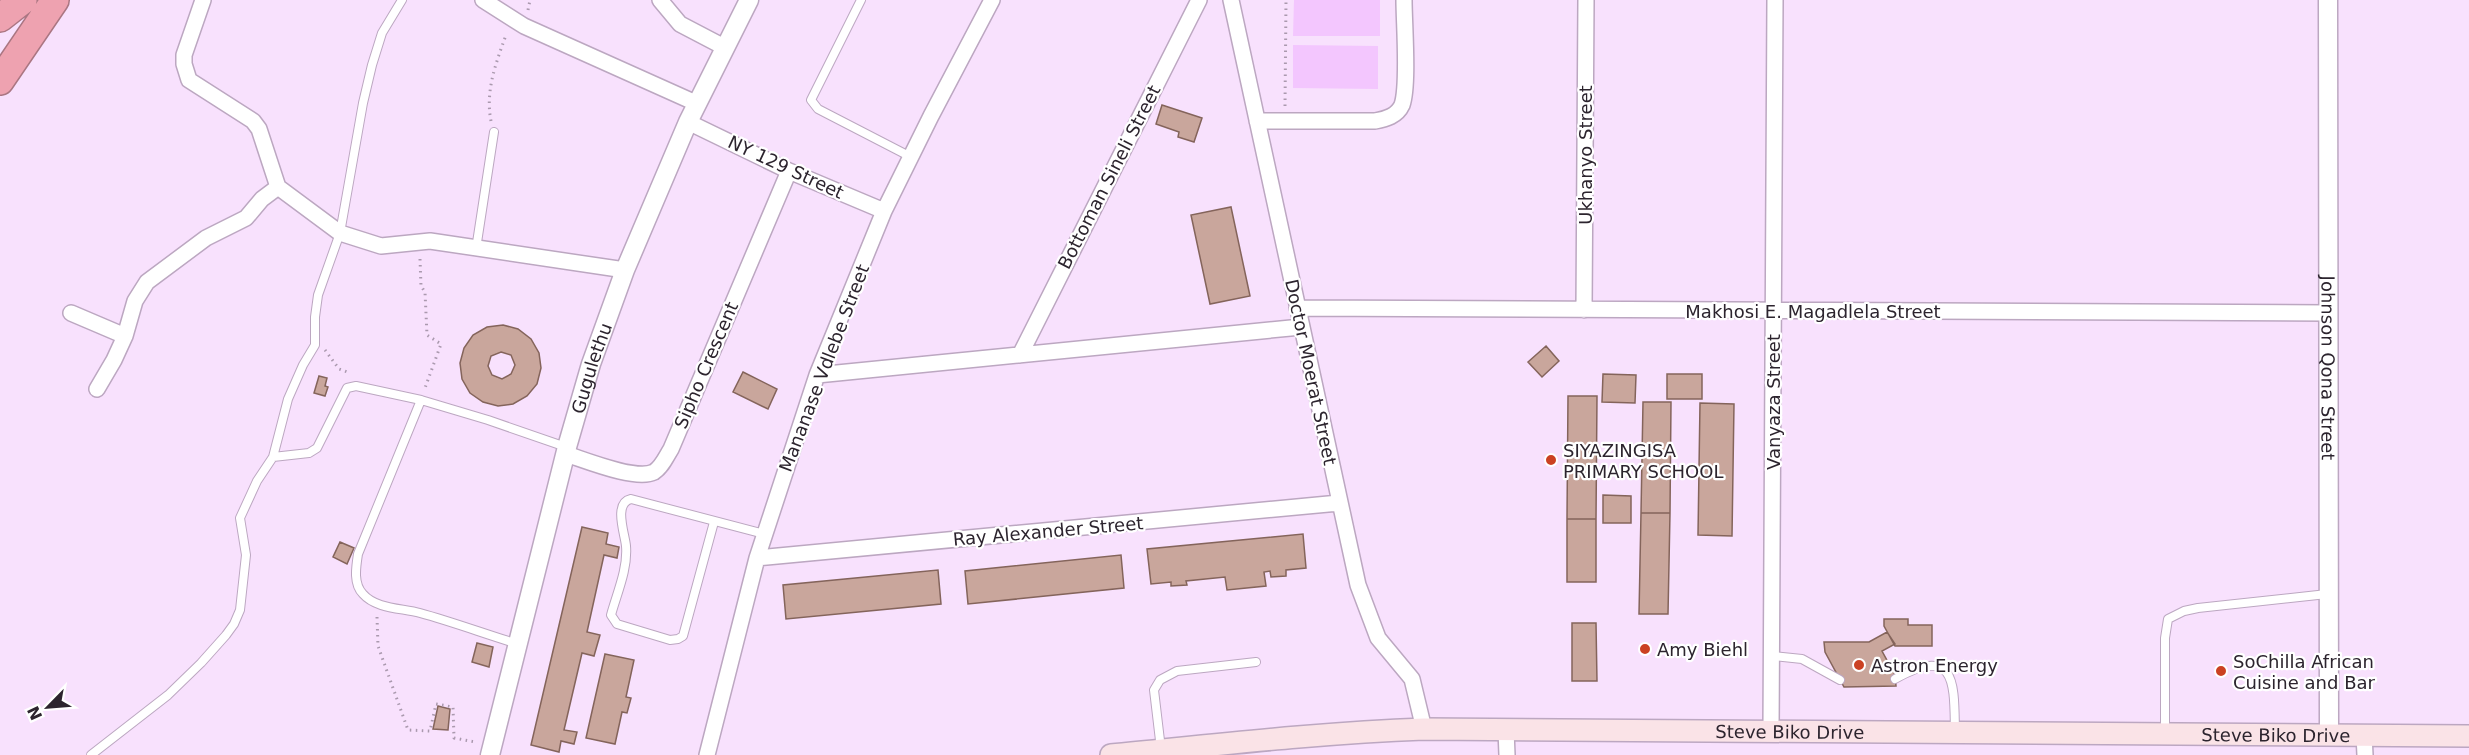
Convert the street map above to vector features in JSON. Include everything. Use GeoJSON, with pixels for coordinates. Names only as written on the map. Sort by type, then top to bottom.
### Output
{"type":"FeatureCollection","features":[{"type":"Feature","properties":{"kind":"highway"},"geometry":{"type":"LineString","coordinates":[[0,18],[23,0]]}},
{"type":"Feature","properties":{"kind":"highway"},"geometry":{"type":"LineString","coordinates":[[0,81],[55,0]]}},
{"type":"Feature","properties":{"kind":"main road","name":"Steve Biko Drive"},"geometry":{"type":"LineString","coordinates":[[1111,755],[1161,750],[1242,748],[1424,729],[2329,735],[2364,745],[2469,736]]}},
{"type":"Feature","properties":{"kind":"street"},"geometry":{"type":"LineString","coordinates":[[203,0],[184,55],[189,80],[253,121],[260,129],[278,187],[340,233],[381,246],[430,242],[626,270]]}},
{"type":"Feature","properties":{"kind":"street"},"geometry":{"type":"LineString","coordinates":[[483,0],[512,19],[698,104]]}},
{"type":"Feature","properties":{"kind":"street"},"geometry":{"type":"LineString","coordinates":[[660,0],[680,24],[724,47]]}},
{"type":"Feature","properties":{"kind":"street","name":"Gugulethu"},"geometry":{"type":"LineString","coordinates":[[491,750],[591,364],[626,270],[688,122],[748,0]]}},
{"type":"Feature","properties":{"kind":"street","name":"Mananase Vdlebe Street"},"geometry":{"type":"LineString","coordinates":[[707,755],[764,534],[818,375],[884,211],[992,0]]}},
{"type":"Feature","properties":{"kind":"street","name":"Bottoman Sineli Street"},"geometry":{"type":"LineString","coordinates":[[1020,355],[1199,0]]}},
{"type":"Feature","properties":{"kind":"street","name":"Doctor Moerat Street"},"geometry":{"type":"LineString","coordinates":[[1230,0],[1358,585],[1378,638],[1412,679],[1424,729]]}},
{"type":"Feature","properties":{"kind":"street"},"geometry":{"type":"LineString","coordinates":[[1257,121],[1375,121],[1388,119],[1396,113],[1402,105],[1404,89],[1404,0]]}},
{"type":"Feature","properties":{"kind":"street","name":"Ukhanyo Street"},"geometry":{"type":"LineString","coordinates":[[1584,310],[1586,0]]}},
{"type":"Feature","properties":{"kind":"street","name":"Vanyaza Street"},"geometry":{"type":"LineString","coordinates":[[1771,732],[1775,0]]}},
{"type":"Feature","properties":{"kind":"street","name":"Johnson Qona Street"},"geometry":{"type":"LineString","coordinates":[[2328,0],[2327,594],[2329,735]]}},
{"type":"Feature","properties":{"kind":"street","name":"NY 129 Street"},"geometry":{"type":"LineString","coordinates":[[688,122],[789,171],[884,211]]}},
{"type":"Feature","properties":{"kind":"street","name":"Sipho Crescent"},"geometry":{"type":"LineString","coordinates":[[567,451],[633,474],[649,474],[660,467],[670,449],[789,171]]}},
{"type":"Feature","properties":{"kind":"street"},"geometry":{"type":"LineString","coordinates":[[97,389],[114,360],[125,336],[135,301],[147,282],[206,238],[246,218],[262,199],[278,187]]}},
{"type":"Feature","properties":{"kind":"street","name":"Makhosi E. Magadlela Street"},"geometry":{"type":"LineString","coordinates":[[1297,308],[2328,314]]}},
{"type":"Feature","properties":{"kind":"street"},"geometry":{"type":"LineString","coordinates":[[71,313],[125,336]]}},
{"type":"Feature","properties":{"kind":"street"},"geometry":{"type":"LineString","coordinates":[[818,375],[1301,327]]}},
{"type":"Feature","properties":{"kind":"street","name":"Ray Alexander Street"},"geometry":{"type":"LineString","coordinates":[[757,558],[1339,503]]}},
{"type":"Feature","properties":{"kind":"street"},"geometry":{"type":"LineString","coordinates":[[1506,730],[1507,755]]}},
{"type":"Feature","properties":{"kind":"lane"},"geometry":{"type":"LineString","coordinates":[[91,755],[168,695],[201,663],[226,635],[240,610],[246,555],[240,518],[257,482],[273,458],[288,399],[315,345],[318,295],[340,233],[372,65],[382,33],[402,0]]}},
{"type":"Feature","properties":{"kind":"lane"},"geometry":{"type":"LineString","coordinates":[[861,0],[811,100],[818,109],[911,157]]}},
{"type":"Feature","properties":{"kind":"lane"},"geometry":{"type":"LineString","coordinates":[[476,249],[494,132]]}},
{"type":"Feature","properties":{"kind":"lane"},"geometry":{"type":"LineString","coordinates":[[273,458],[309,453],[317,448],[345,390],[356,386],[421,400],[488,420],[567,451]]}},
{"type":"Feature","properties":{"kind":"lane"},"geometry":{"type":"LineString","coordinates":[[421,400],[358,554],[357,584],[364,595],[376,603],[419,612],[518,644]]}},
{"type":"Feature","properties":{"kind":"lane"},"geometry":{"type":"LineString","coordinates":[[714,522],[683,636],[670,640],[617,624],[611,615],[627,558],[621,521],[626,500],[764,534]]}},
{"type":"Feature","properties":{"kind":"lane"},"geometry":{"type":"LineString","coordinates":[[2165,735],[2165,638],[2168,619],[2184,611],[2198,608],[2327,594]]}},
{"type":"Feature","properties":{"kind":"lane"},"geometry":{"type":"LineString","coordinates":[[1772,656],[1803,659],[1840,680]]}},
{"type":"Feature","properties":{"kind":"lane"},"geometry":{"type":"LineString","coordinates":[[1161,750],[1154,690],[1160,680],[1177,671],[1256,662]]}},
{"type":"Feature","properties":{"kind":"lane"},"geometry":{"type":"LineString","coordinates":[[1895,679],[1923,667],[1942,667],[1953,681],[1955,733]]}},
{"type":"Feature","properties":{"kind":"path"},"geometry":{"type":"LineString","coordinates":[[1286,0],[1286,121]]}},
{"type":"Feature","properties":{"kind":"path"},"geometry":{"type":"LineString","coordinates":[[494,132],[489,108],[493,72],[512,19]]}},
{"type":"Feature","properties":{"kind":"path"},"geometry":{"type":"LineString","coordinates":[[419,243],[427,335],[441,344],[421,400]]}},
{"type":"Feature","properties":{"kind":"path"},"geometry":{"type":"LineString","coordinates":[[315,345],[326,351],[339,369],[350,373],[356,386]]}},
{"type":"Feature","properties":{"kind":"path"},"geometry":{"type":"LineString","coordinates":[[376,603],[378,646],[408,730],[430,731],[436,704],[453,707],[454,738],[491,750]]}},
{"type":"Feature","properties":{"kind":"shaded area"},"geometry":{"type":"Polygon","coordinates":[[[1294,0],[1380,0],[1380,36],[1293,36],[1294,0]]]}},
{"type":"Feature","properties":{"kind":"shaded area"},"geometry":{"type":"Polygon","coordinates":[[[1293,45],[1378,46],[1378,89],[1293,88],[1293,45]]]}},
{"type":"Feature","properties":{"kind":"building"},"geometry":{"type":"Polygon","coordinates":[[[1162,105],[1202,118],[1194,142],[1178,137],[1179,132],[1156,124],[1162,105]]]}},
{"type":"Feature","properties":{"kind":"building"},"geometry":{"type":"Polygon","coordinates":[[[1231,207],[1250,296],[1210,304],[1191,215],[1231,207]]]}},
{"type":"Feature","properties":{"kind":"building"},"geometry":{"type":"Polygon","coordinates":[[[503,325],[518,329],[531,339],[539,353],[541,368],[537,384],[527,396],[513,404],[498,406],[483,402],[470,393],[462,379],[460,363],[464,348],[473,335],[487,327],[503,325]],[[501,352],[491,356],[488,366],[492,375],[502,379],[511,374],[515,365],[511,355],[501,352]]]}},
{"type":"Feature","properties":{"kind":"building"},"geometry":{"type":"Polygon","coordinates":[[[1546,346],[1559,361],[1542,377],[1528,362],[1546,346]]]}},
{"type":"Feature","properties":{"kind":"building"},"geometry":{"type":"Polygon","coordinates":[[[743,372],[777,389],[768,409],[733,392],[743,372]]]}},
{"type":"Feature","properties":{"kind":"building"},"geometry":{"type":"Polygon","coordinates":[[[1603,374],[1636,375],[1635,403],[1602,402],[1603,374]]]}},
{"type":"Feature","properties":{"kind":"building"},"geometry":{"type":"Polygon","coordinates":[[[1667,374],[1702,374],[1702,399],[1667,399],[1667,374]]]}},
{"type":"Feature","properties":{"kind":"building"},"geometry":{"type":"Polygon","coordinates":[[[319,376],[327,378],[325,386],[328,387],[325,396],[314,393],[319,376]]]}},
{"type":"Feature","properties":{"kind":"building"},"geometry":{"type":"Polygon","coordinates":[[[1568,396],[1597,396],[1596,519],[1567,519],[1568,396]]]}},
{"type":"Feature","properties":{"kind":"building"},"geometry":{"type":"Polygon","coordinates":[[[1643,402],[1671,402],[1670,513],[1641,513],[1643,402]]]}},
{"type":"Feature","properties":{"kind":"building"},"geometry":{"type":"Polygon","coordinates":[[[1700,403],[1734,404],[1732,536],[1698,535],[1700,403]]]}},
{"type":"Feature","properties":{"kind":"building"},"geometry":{"type":"Polygon","coordinates":[[[1603,495],[1631,496],[1631,523],[1603,523],[1603,495]]]}},
{"type":"Feature","properties":{"kind":"building"},"geometry":{"type":"Polygon","coordinates":[[[1641,513],[1670,513],[1668,614],[1639,614],[1641,513]]]}},
{"type":"Feature","properties":{"kind":"building"},"geometry":{"type":"Polygon","coordinates":[[[1567,519],[1596,519],[1596,582],[1567,582],[1567,519]]]}},
{"type":"Feature","properties":{"kind":"building"},"geometry":{"type":"Polygon","coordinates":[[[582,527],[608,533],[606,544],[619,547],[617,558],[604,555],[587,632],[600,635],[594,656],[582,653],[564,730],[577,732],[574,744],[561,741],[559,752],[531,745],[582,527]]]}},
{"type":"Feature","properties":{"kind":"building"},"geometry":{"type":"Polygon","coordinates":[[[1303,534],[1306,568],[1286,570],[1286,576],[1271,577],[1270,571],[1264,572],[1266,586],[1227,590],[1225,577],[1186,581],[1187,585],[1171,586],[1171,582],[1151,584],[1147,549],[1303,534]]]}},
{"type":"Feature","properties":{"kind":"building"},"geometry":{"type":"Polygon","coordinates":[[[340,542],[354,548],[347,564],[333,557],[340,542]]]}},
{"type":"Feature","properties":{"kind":"building"},"geometry":{"type":"Polygon","coordinates":[[[1121,555],[1124,588],[968,604],[965,571],[1121,555]]]}},
{"type":"Feature","properties":{"kind":"building"},"geometry":{"type":"Polygon","coordinates":[[[938,570],[941,604],[786,619],[783,585],[938,570]]]}},
{"type":"Feature","properties":{"kind":"building"},"geometry":{"type":"Polygon","coordinates":[[[1884,619],[1908,619],[1908,625],[1932,625],[1932,646],[1895,646],[1884,626],[1884,619]]]}},
{"type":"Feature","properties":{"kind":"building"},"geometry":{"type":"Polygon","coordinates":[[[1572,623],[1596,623],[1597,681],[1572,681],[1572,623]]]}},
{"type":"Feature","properties":{"kind":"building"},"geometry":{"type":"Polygon","coordinates":[[[1887,632],[1895,644],[1882,651],[1895,675],[1896,686],[1844,687],[1825,652],[1824,642],[1869,642],[1887,632]]]}},
{"type":"Feature","properties":{"kind":"building"},"geometry":{"type":"Polygon","coordinates":[[[477,643],[493,647],[489,667],[472,662],[477,643]]]}},
{"type":"Feature","properties":{"kind":"building"},"geometry":{"type":"Polygon","coordinates":[[[605,654],[634,660],[626,697],[631,698],[627,713],[622,712],[615,744],[586,738],[605,654]]]}},
{"type":"Feature","properties":{"kind":"building"},"geometry":{"type":"Polygon","coordinates":[[[438,706],[450,709],[448,730],[433,729],[438,706]]]}},
{"type":"Feature","properties":{"kind":"place","name":"SIYAZINGISA PRIMARY SCHOOL"},"geometry":{"type":"Point","coordinates":[1551,460]}},
{"type":"Feature","properties":{"kind":"place","name":"Amy Biehl"},"geometry":{"type":"Point","coordinates":[1645,649]}},
{"type":"Feature","properties":{"kind":"place","name":"Astron Energy"},"geometry":{"type":"Point","coordinates":[1859,665]}},
{"type":"Feature","properties":{"kind":"place","name":"SoChilla African Cuisine and Bar"},"geometry":{"type":"Point","coordinates":[2221,671]}}]}
